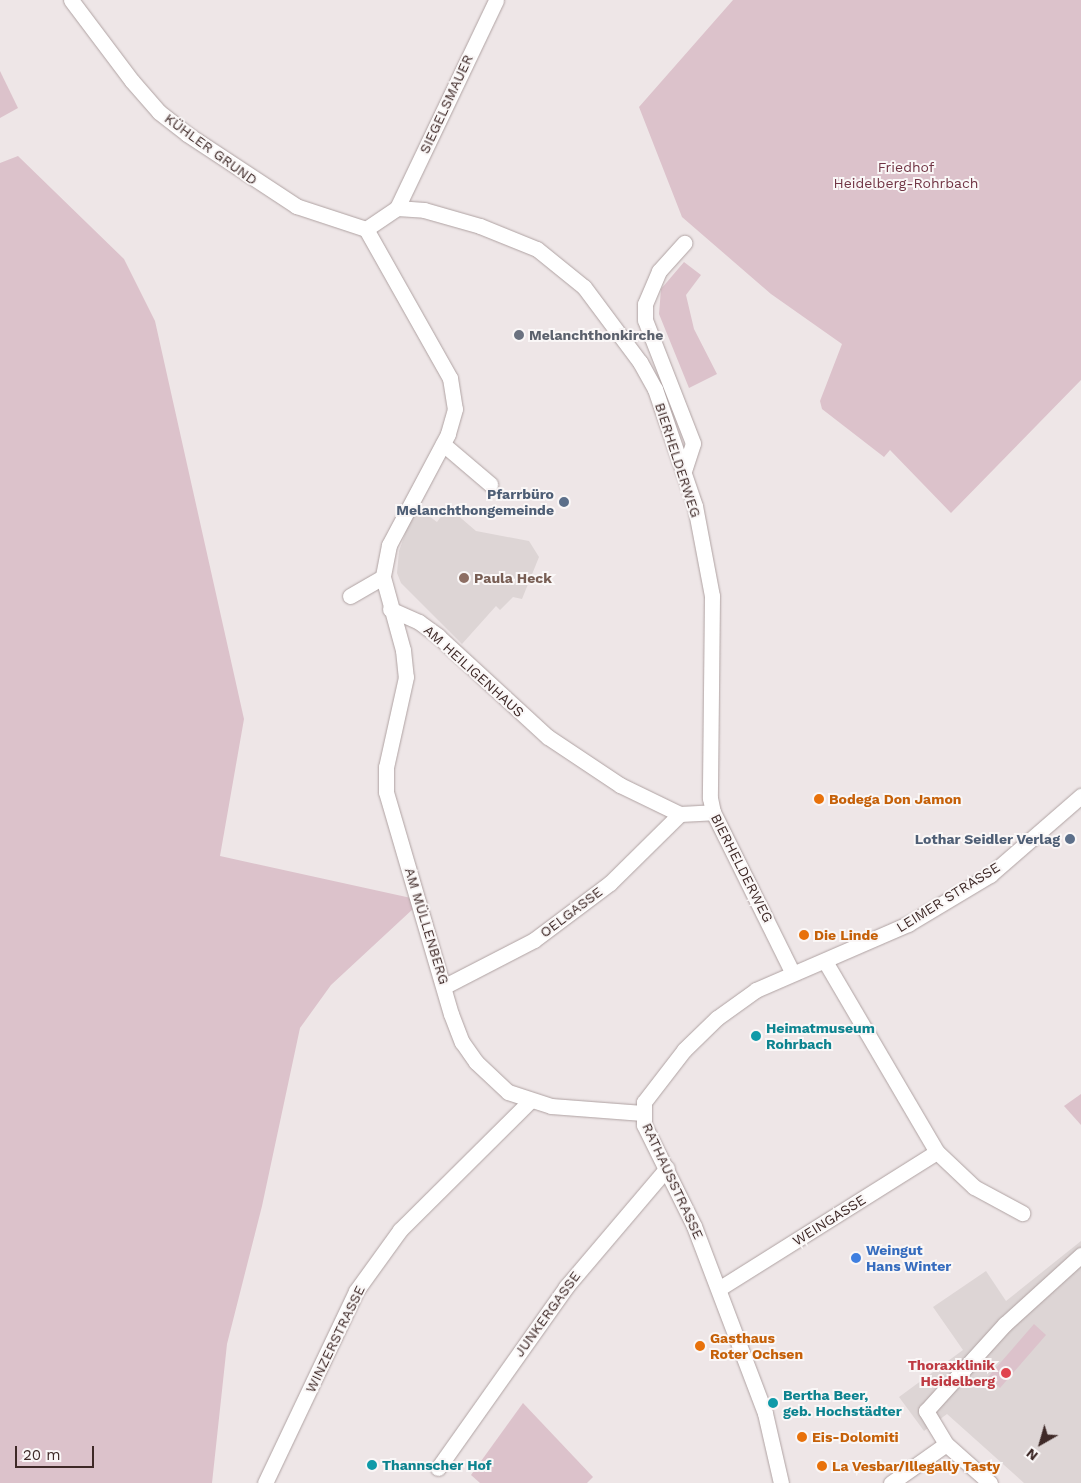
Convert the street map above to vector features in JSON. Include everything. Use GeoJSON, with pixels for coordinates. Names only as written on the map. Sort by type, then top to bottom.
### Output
{"type":"FeatureCollection","features":[{"type":"Feature","properties":{"kind":"street","name":"KÜHLER GRUND"},"geometry":{"type":"LineString","coordinates":[[71,0],[132,81],[159,112],[187,134],[296,206],[366,229]]}},
{"type":"Feature","properties":{"kind":"street","name":"SIEGELSMAUER"},"geometry":{"type":"LineString","coordinates":[[397,208],[496,0]]}},
{"type":"Feature","properties":{"kind":"street"},"geometry":{"type":"LineString","coordinates":[[390,609],[383,577],[389,545],[443,444],[455,409],[450,378],[366,229],[397,208]]}},
{"type":"Feature","properties":{"kind":"street","name":"BIERHELDERWEG"},"geometry":{"type":"LineString","coordinates":[[397,208],[424,210],[510,236],[565,269],[584,287],[640,362],[655,389],[695,506],[712,596],[710,798],[713,812],[792,972]]}},
{"type":"Feature","properties":{"kind":"street"},"geometry":{"type":"LineString","coordinates":[[684,243],[659,271],[645,304],[645,320],[693,443],[684,471]]}},
{"type":"Feature","properties":{"kind":"street"},"geometry":{"type":"LineString","coordinates":[[443,444],[490,484]]}},
{"type":"Feature","properties":{"kind":"street"},"geometry":{"type":"LineString","coordinates":[[350,596],[383,577]]}},
{"type":"Feature","properties":{"kind":"street","name":"AM HEILIGENHAUS"},"geometry":{"type":"LineString","coordinates":[[390,609],[419,622],[438,636],[548,737],[620,785],[680,814],[713,812]]}},
{"type":"Feature","properties":{"kind":"street","name":"AM MÜLLENBERG"},"geometry":{"type":"LineString","coordinates":[[390,609],[403,650],[406,677],[386,767],[386,792],[462,1042],[476,1062],[508,1092],[529,1102],[584,1111],[642,1113]]}},
{"type":"Feature","properties":{"kind":"street","name":"LEIMER STRASSE"},"geometry":{"type":"LineString","coordinates":[[826,962],[908,924],[990,875],[1081,796]]}},
{"type":"Feature","properties":{"kind":"street","name":"OELGASSE"},"geometry":{"type":"LineString","coordinates":[[445,986],[534,940],[610,883],[680,814]]}},
{"type":"Feature","properties":{"kind":"street"},"geometry":{"type":"LineString","coordinates":[[826,962],[937,1152],[974,1187],[1022,1213]]}},
{"type":"Feature","properties":{"kind":"street","name":"RATHAUSSTRASSE"},"geometry":{"type":"LineString","coordinates":[[781,1483],[765,1413],[720,1288],[667,1168],[644,1125],[642,1113],[651,1090],[717,1018],[756,990],[792,972],[826,962]]}},
{"type":"Feature","properties":{"kind":"street","name":"WINZERSTRASSE"},"geometry":{"type":"LineString","coordinates":[[265,1483],[356,1291],[400,1230],[529,1102]]}},
{"type":"Feature","properties":{"kind":"street","name":"WEINGASSE"},"geometry":{"type":"LineString","coordinates":[[720,1288],[937,1152]]}},
{"type":"Feature","properties":{"kind":"street","name":"JUNKERGASSE"},"geometry":{"type":"LineString","coordinates":[[438,1468],[566,1287],[667,1168]]}},
{"type":"Feature","properties":{"kind":"street"},"geometry":{"type":"LineString","coordinates":[[990,1483],[946,1444],[926,1411],[1004,1324],[1081,1255]]}},
{"type":"Feature","properties":{"kind":"street"},"geometry":{"type":"LineString","coordinates":[[891,1483],[946,1444]]}},
{"type":"Feature","properties":{"kind":"shaded area","name":"Paula Heck"},"geometry":{"type":"Polygon","coordinates":[[[415,506],[437,522],[448,507],[476,531],[529,541],[539,557],[522,599],[513,597],[500,610],[496,606],[462,644],[401,583],[397,573],[399,551],[415,506]]]}},
{"type":"Feature","properties":{"kind":"shaded area","name":"Thoraxklinik Heidelberg"},"geometry":{"type":"Polygon","coordinates":[[[1081,1241],[1081,1483],[1024,1483],[947,1414],[924,1431],[899,1397],[963,1350],[933,1307],[986,1271],[1006,1301],[1081,1241]]]}},
{"type":"Feature","properties":{"kind":"green space","name":"Friedhof Heidelberg-Rohrbach"},"geometry":{"type":"Polygon","coordinates":[[[733,0],[1081,0],[1081,380],[951,513],[890,450],[884,457],[822,409],[820,401],[842,344],[771,294],[682,217],[639,107],[733,0]]]}},
{"type":"Feature","properties":{"kind":"green space"},"geometry":{"type":"Polygon","coordinates":[[[0,71],[18,108],[0,118],[0,71]]]}},
{"type":"Feature","properties":{"kind":"green space"},"geometry":{"type":"Polygon","coordinates":[[[18,156],[124,259],[155,321],[244,719],[220,856],[411,898],[414,908],[331,985],[300,1028],[262,1206],[227,1344],[212,1483],[0,1483],[0,163],[18,156]]]}},
{"type":"Feature","properties":{"kind":"green space"},"geometry":{"type":"Polygon","coordinates":[[[684,262],[701,275],[686,295],[694,329],[717,374],[689,388],[659,314],[661,289],[684,262]]]}},
{"type":"Feature","properties":{"kind":"green space"},"geometry":{"type":"Polygon","coordinates":[[[1081,1094],[1081,1125],[1064,1106],[1081,1094]]]}},
{"type":"Feature","properties":{"kind":"green space"},"geometry":{"type":"Polygon","coordinates":[[[1034,1324],[1046,1335],[1000,1388],[988,1377],[1034,1324]]]}},
{"type":"Feature","properties":{"kind":"green space"},"geometry":{"type":"Polygon","coordinates":[[[523,1403],[593,1477],[587,1483],[480,1483],[471,1475],[523,1403]]]}},
{"type":"Feature","properties":{"kind":"place","name":"Melanchthonkirche"},"geometry":{"type":"Point","coordinates":[519,335]}},
{"type":"Feature","properties":{"kind":"place","name":"Pfarrbüro Melanchthongemeinde"},"geometry":{"type":"Point","coordinates":[564,502]}},
{"type":"Feature","properties":{"kind":"place","name":"Paula Heck"},"geometry":{"type":"Point","coordinates":[464,578]}},
{"type":"Feature","properties":{"kind":"place","name":"Bodega Don Jamon"},"geometry":{"type":"Point","coordinates":[819,799]}},
{"type":"Feature","properties":{"kind":"place","name":"Lothar Seidler Verlag"},"geometry":{"type":"Point","coordinates":[1070,839]}},
{"type":"Feature","properties":{"kind":"place","name":"Die Linde"},"geometry":{"type":"Point","coordinates":[804,935]}},
{"type":"Feature","properties":{"kind":"place","name":"Heimatmuseum Rohrbach"},"geometry":{"type":"Point","coordinates":[756,1036]}},
{"type":"Feature","properties":{"kind":"place","name":"Weingut Hans Winter"},"geometry":{"type":"Point","coordinates":[856,1258]}},
{"type":"Feature","properties":{"kind":"place","name":"Gasthaus Roter Ochsen"},"geometry":{"type":"Point","coordinates":[700,1346]}},
{"type":"Feature","properties":{"kind":"place","name":"Thoraxklinik Heidelberg"},"geometry":{"type":"Point","coordinates":[1006,1373]}},
{"type":"Feature","properties":{"kind":"place","name":"Bertha Beer, geb. Hochstädter"},"geometry":{"type":"Point","coordinates":[773,1403]}},
{"type":"Feature","properties":{"kind":"place","name":"Eis-Dolomiti"},"geometry":{"type":"Point","coordinates":[802,1437]}},
{"type":"Feature","properties":{"kind":"place","name":"Thannscher Hof"},"geometry":{"type":"Point","coordinates":[372,1465]}},
{"type":"Feature","properties":{"kind":"place","name":"La Vesbar/Illegally Tasty"},"geometry":{"type":"Point","coordinates":[822,1466]}}]}
